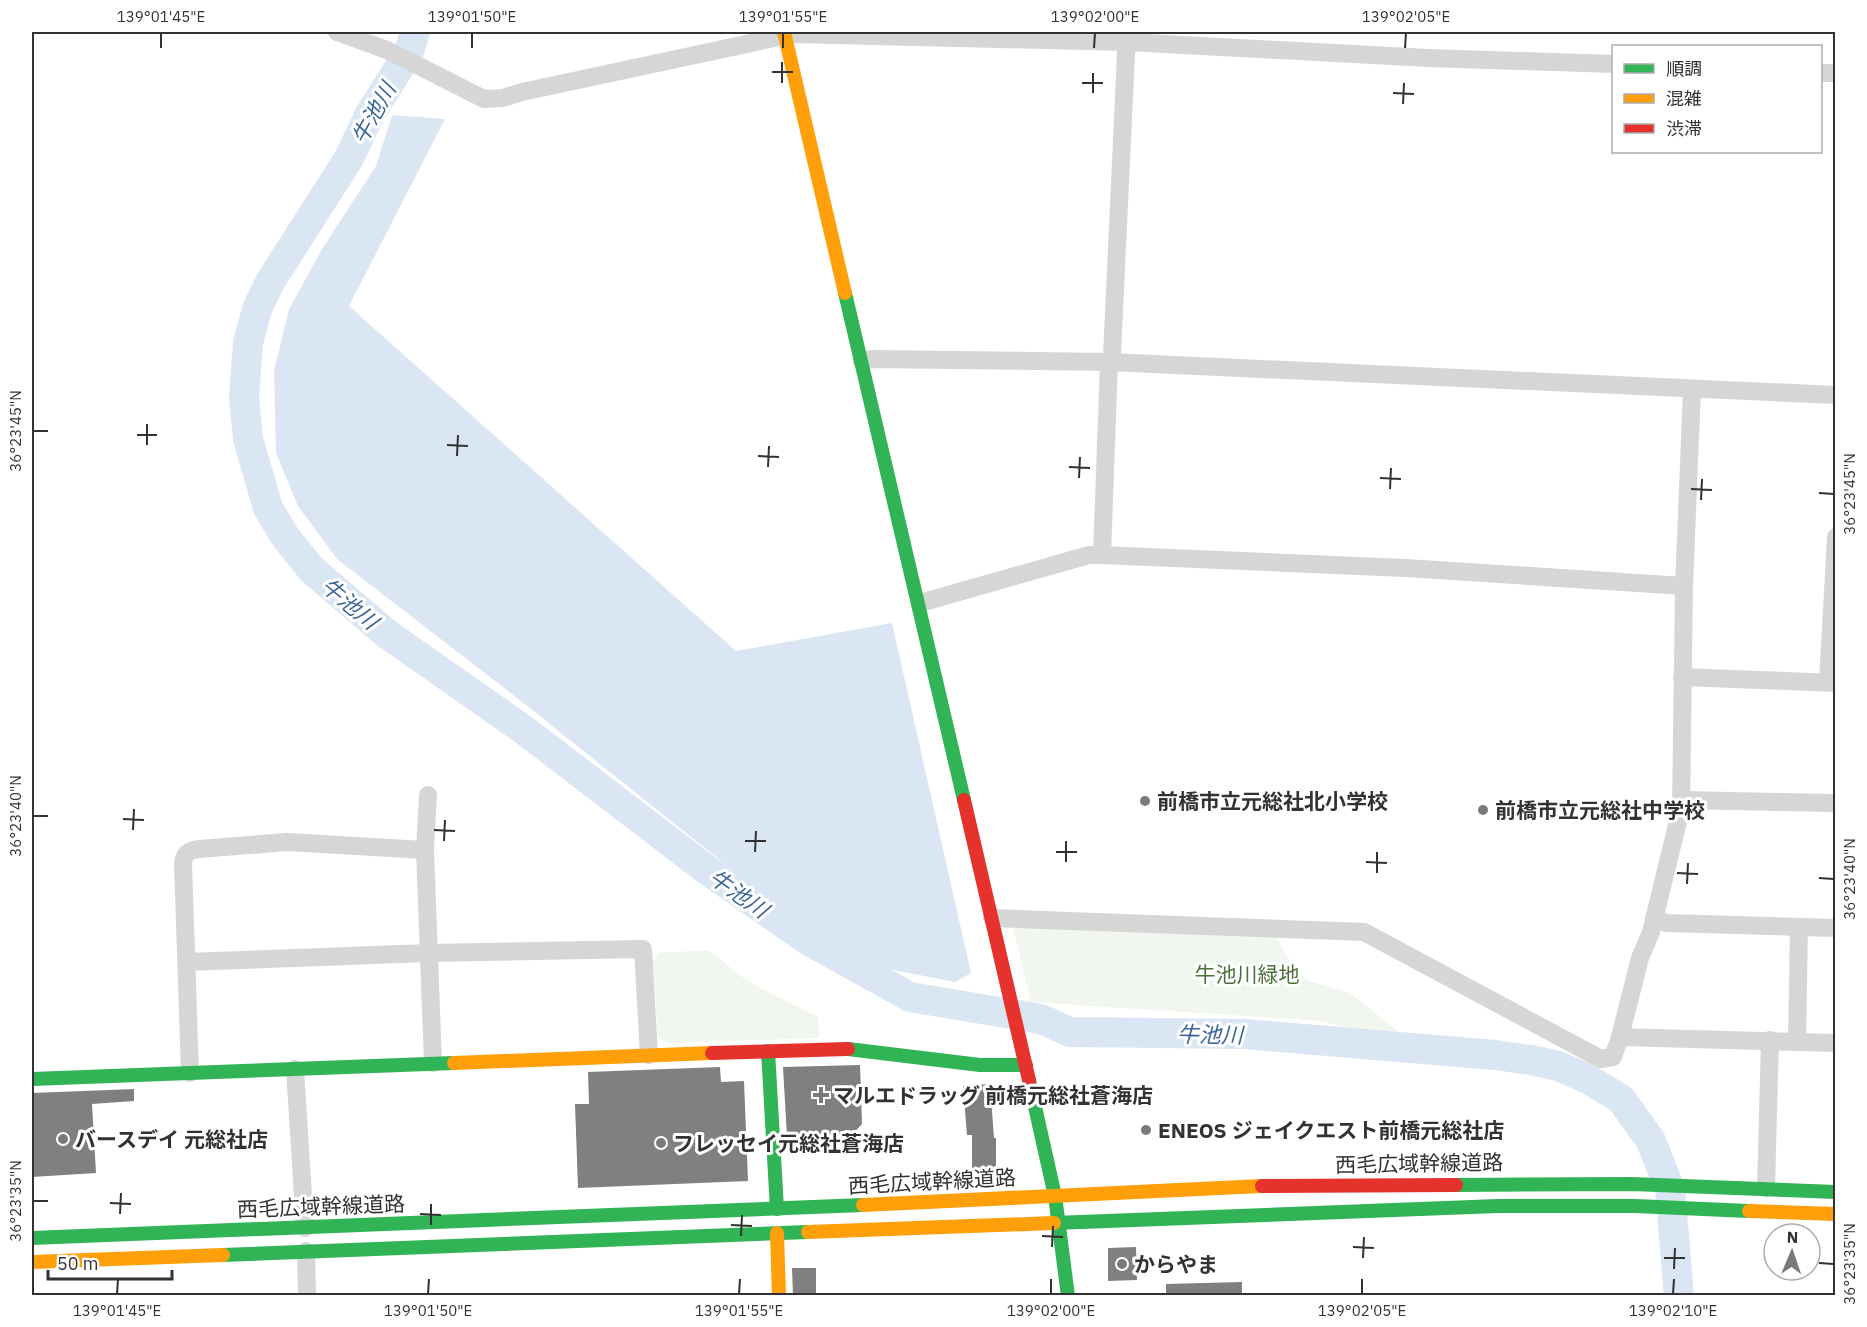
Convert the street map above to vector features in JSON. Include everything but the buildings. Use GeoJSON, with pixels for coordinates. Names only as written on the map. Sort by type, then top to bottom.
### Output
{"type":"FeatureCollection","features":[{"type":"Feature","properties":{"kind":"main road"},"geometry":{"type":"LineString","coordinates":[[785,34],[920,603],[1026,1065],[1060,1222],[1068,1296]]}},
{"type":"Feature","properties":{"kind":"main road"},"geometry":{"type":"LineString","coordinates":[[32,1079],[854,1048],[996,1066],[1026,1065]]}},
{"type":"Feature","properties":{"kind":"main road"},"geometry":{"type":"LineString","coordinates":[[768,1051],[777,1209]]}},
{"type":"Feature","properties":{"kind":"main road","name":"西毛広域幹線道路"},"geometry":{"type":"LineString","coordinates":[[32,1238],[777,1209],[1294,1185],[1631,1184],[1836,1192]]}},
{"type":"Feature","properties":{"kind":"main road","name":"西毛広域幹線道路"},"geometry":{"type":"LineString","coordinates":[[32,1262],[1498,1206],[1635,1206],[1836,1214]]}},
{"type":"Feature","properties":{"kind":"main road"},"geometry":{"type":"LineString","coordinates":[[777,1233],[779,1296]]}},
{"type":"Feature","properties":{"kind":"street"},"geometry":{"type":"LineString","coordinates":[[337,32],[418,64],[484,99],[502,98],[785,34],[1127,37],[1428,58],[1612,64]]}},
{"type":"Feature","properties":{"kind":"street"},"geometry":{"type":"LineString","coordinates":[[1102,555],[1109,362],[1112,355],[1127,37]]}},
{"type":"Feature","properties":{"kind":"street"},"geometry":{"type":"LineString","coordinates":[[861,362],[872,359],[1109,362],[1836,395]]}},
{"type":"Feature","properties":{"kind":"street"},"geometry":{"type":"LineString","coordinates":[[992,918],[1364,932],[1601,1059],[1613,1057],[1640,958],[1651,932],[1681,809],[1684,586],[1692,390]]}},
{"type":"Feature","properties":{"kind":"street"},"geometry":{"type":"LineString","coordinates":[[1682,677],[1832,682],[1836,537]]}},
{"type":"Feature","properties":{"kind":"street"},"geometry":{"type":"LineString","coordinates":[[920,603],[1089,555],[1406,568],[1684,586]]}},
{"type":"Feature","properties":{"kind":"street"},"geometry":{"type":"LineString","coordinates":[[428,795],[425,850],[433,1063]]}},
{"type":"Feature","properties":{"kind":"street"},"geometry":{"type":"LineString","coordinates":[[1681,800],[1836,803]]}},
{"type":"Feature","properties":{"kind":"street"},"geometry":{"type":"LineString","coordinates":[[190,1073],[183,863],[186,854],[192,850],[286,842],[425,850]]}},
{"type":"Feature","properties":{"kind":"street"},"geometry":{"type":"LineString","coordinates":[[1654,918],[1666,923],[1836,928]]}},
{"type":"Feature","properties":{"kind":"street"},"geometry":{"type":"LineString","coordinates":[[1797,1041],[1799,927]]}},
{"type":"Feature","properties":{"kind":"street"},"geometry":{"type":"LineString","coordinates":[[187,962],[428,953],[643,949],[649,1055]]}},
{"type":"Feature","properties":{"kind":"street"},"geometry":{"type":"LineString","coordinates":[[1620,1037],[1836,1042]]}},
{"type":"Feature","properties":{"kind":"street"},"geometry":{"type":"LineString","coordinates":[[1766,1188],[1770,1040]]}},
{"type":"Feature","properties":{"kind":"street"},"geometry":{"type":"LineString","coordinates":[[295,1069],[305,1228]]}},
{"type":"Feature","properties":{"kind":"street"},"geometry":{"type":"LineString","coordinates":[[306,1251],[307,1296]]}},
{"type":"Feature","properties":{"kind":"green space","name":"牛池川緑地"},"geometry":{"type":"Polygon","coordinates":[[[1012,924],[1273,932],[1291,963],[1290,975],[1350,993],[1399,1032],[1397,1038],[1382,1037],[1322,1021],[1031,1002],[1012,924]]]}},
{"type":"Feature","properties":{"kind":"green space"},"geometry":{"type":"Polygon","coordinates":[[[708,950],[750,982],[818,1017],[819,1038],[667,1043],[658,1037],[653,962],[659,953],[708,950]]]}},
{"type":"Feature","properties":{"kind":"water"},"geometry":{"type":"Polygon","coordinates":[[[392,115],[445,119],[349,306],[736,651],[892,623],[971,973],[955,982],[883,968],[812,930],[337,559],[298,506],[276,453],[274,371],[289,309],[322,249],[376,166],[392,115]]]}},
{"type":"Feature","properties":{"kind":"waterway","name":"牛池川"},"geometry":{"type":"LineString","coordinates":[[415,32],[409,52],[370,114],[349,158],[270,282],[257,309],[248,343],[244,397],[248,439],[268,508],[284,535],[311,569],[387,634],[524,730],[707,870],[809,941],[910,997],[1041,1019],[1070,1032],[1244,1034],[1495,1055],[1558,1066],[1588,1079],[1621,1099],[1651,1141],[1670,1189],[1679,1296]]}},
{"type":"Feature","properties":{"kind":"traffic: fast"},"geometry":{"type":"LineString","coordinates":[[845,293],[964,800]]}},
{"type":"Feature","properties":{"kind":"traffic: fast"},"geometry":{"type":"LineString","coordinates":[[848,1049],[980,1065],[1026,1065]]}},
{"type":"Feature","properties":{"kind":"traffic: fast"},"geometry":{"type":"LineString","coordinates":[[768,1051],[777,1209]]}},
{"type":"Feature","properties":{"kind":"traffic: fast"},"geometry":{"type":"LineString","coordinates":[[32,1079],[454,1063]]}},
{"type":"Feature","properties":{"kind":"traffic: fast"},"geometry":{"type":"LineString","coordinates":[[1029,1080],[1055,1196],[1068,1296]]}},
{"type":"Feature","properties":{"kind":"traffic: fast"},"geometry":{"type":"LineString","coordinates":[[1456,1185],[1631,1184],[1836,1192]]}},
{"type":"Feature","properties":{"kind":"traffic: fast"},"geometry":{"type":"LineString","coordinates":[[32,1238],[863,1205]]}},
{"type":"Feature","properties":{"kind":"traffic: fast"},"geometry":{"type":"LineString","coordinates":[[1054,1223],[1498,1206],[1635,1206],[1749,1211]]}},
{"type":"Feature","properties":{"kind":"traffic: fast"},"geometry":{"type":"LineString","coordinates":[[223,1255],[808,1232]]}},
{"type":"Feature","properties":{"kind":"traffic: slow"},"geometry":{"type":"LineString","coordinates":[[784,32],[845,293]]}},
{"type":"Feature","properties":{"kind":"traffic: slow"},"geometry":{"type":"LineString","coordinates":[[454,1063],[712,1053]]}},
{"type":"Feature","properties":{"kind":"traffic: slow"},"geometry":{"type":"LineString","coordinates":[[863,1205],[1262,1186]]}},
{"type":"Feature","properties":{"kind":"traffic: slow"},"geometry":{"type":"LineString","coordinates":[[1749,1211],[1836,1214]]}},
{"type":"Feature","properties":{"kind":"traffic: slow"},"geometry":{"type":"LineString","coordinates":[[808,1232],[1054,1223]]}},
{"type":"Feature","properties":{"kind":"traffic: slow"},"geometry":{"type":"LineString","coordinates":[[777,1233],[779,1296]]}},
{"type":"Feature","properties":{"kind":"traffic: slow"},"geometry":{"type":"LineString","coordinates":[[32,1262],[223,1255]]}},
{"type":"Feature","properties":{"kind":"traffic: jam"},"geometry":{"type":"LineString","coordinates":[[964,800],[1029,1080]]}},
{"type":"Feature","properties":{"kind":"traffic: jam"},"geometry":{"type":"LineString","coordinates":[[712,1053],[848,1049]]}},
{"type":"Feature","properties":{"kind":"traffic: jam"},"geometry":{"type":"LineString","coordinates":[[1262,1186],[1456,1185]]}},
{"type":"Feature","properties":{"kind":"place","name":"前橋市立元総社北小学校"},"geometry":{"type":"Point","coordinates":[1145,801]}},
{"type":"Feature","properties":{"kind":"place","name":"前橋市立元総社中学校"},"geometry":{"type":"Point","coordinates":[1483,810]}},
{"type":"Feature","properties":{"kind":"place","name":"マルエドラッグ 前橋元総社蒼海店"},"geometry":{"type":"Point","coordinates":[821,1095]}},
{"type":"Feature","properties":{"kind":"place","name":"ENEOS ジェイクエスト前橋元総社店"},"geometry":{"type":"Point","coordinates":[1146,1130]}},
{"type":"Feature","properties":{"kind":"place","name":"バースデイ 元総社店"},"geometry":{"type":"Point","coordinates":[63,1139]}},
{"type":"Feature","properties":{"kind":"place","name":"フレッセイ元総社蒼海店"},"geometry":{"type":"Point","coordinates":[661,1143]}},
{"type":"Feature","properties":{"kind":"place","name":"からやま"},"geometry":{"type":"Point","coordinates":[1122,1264]}}]}
